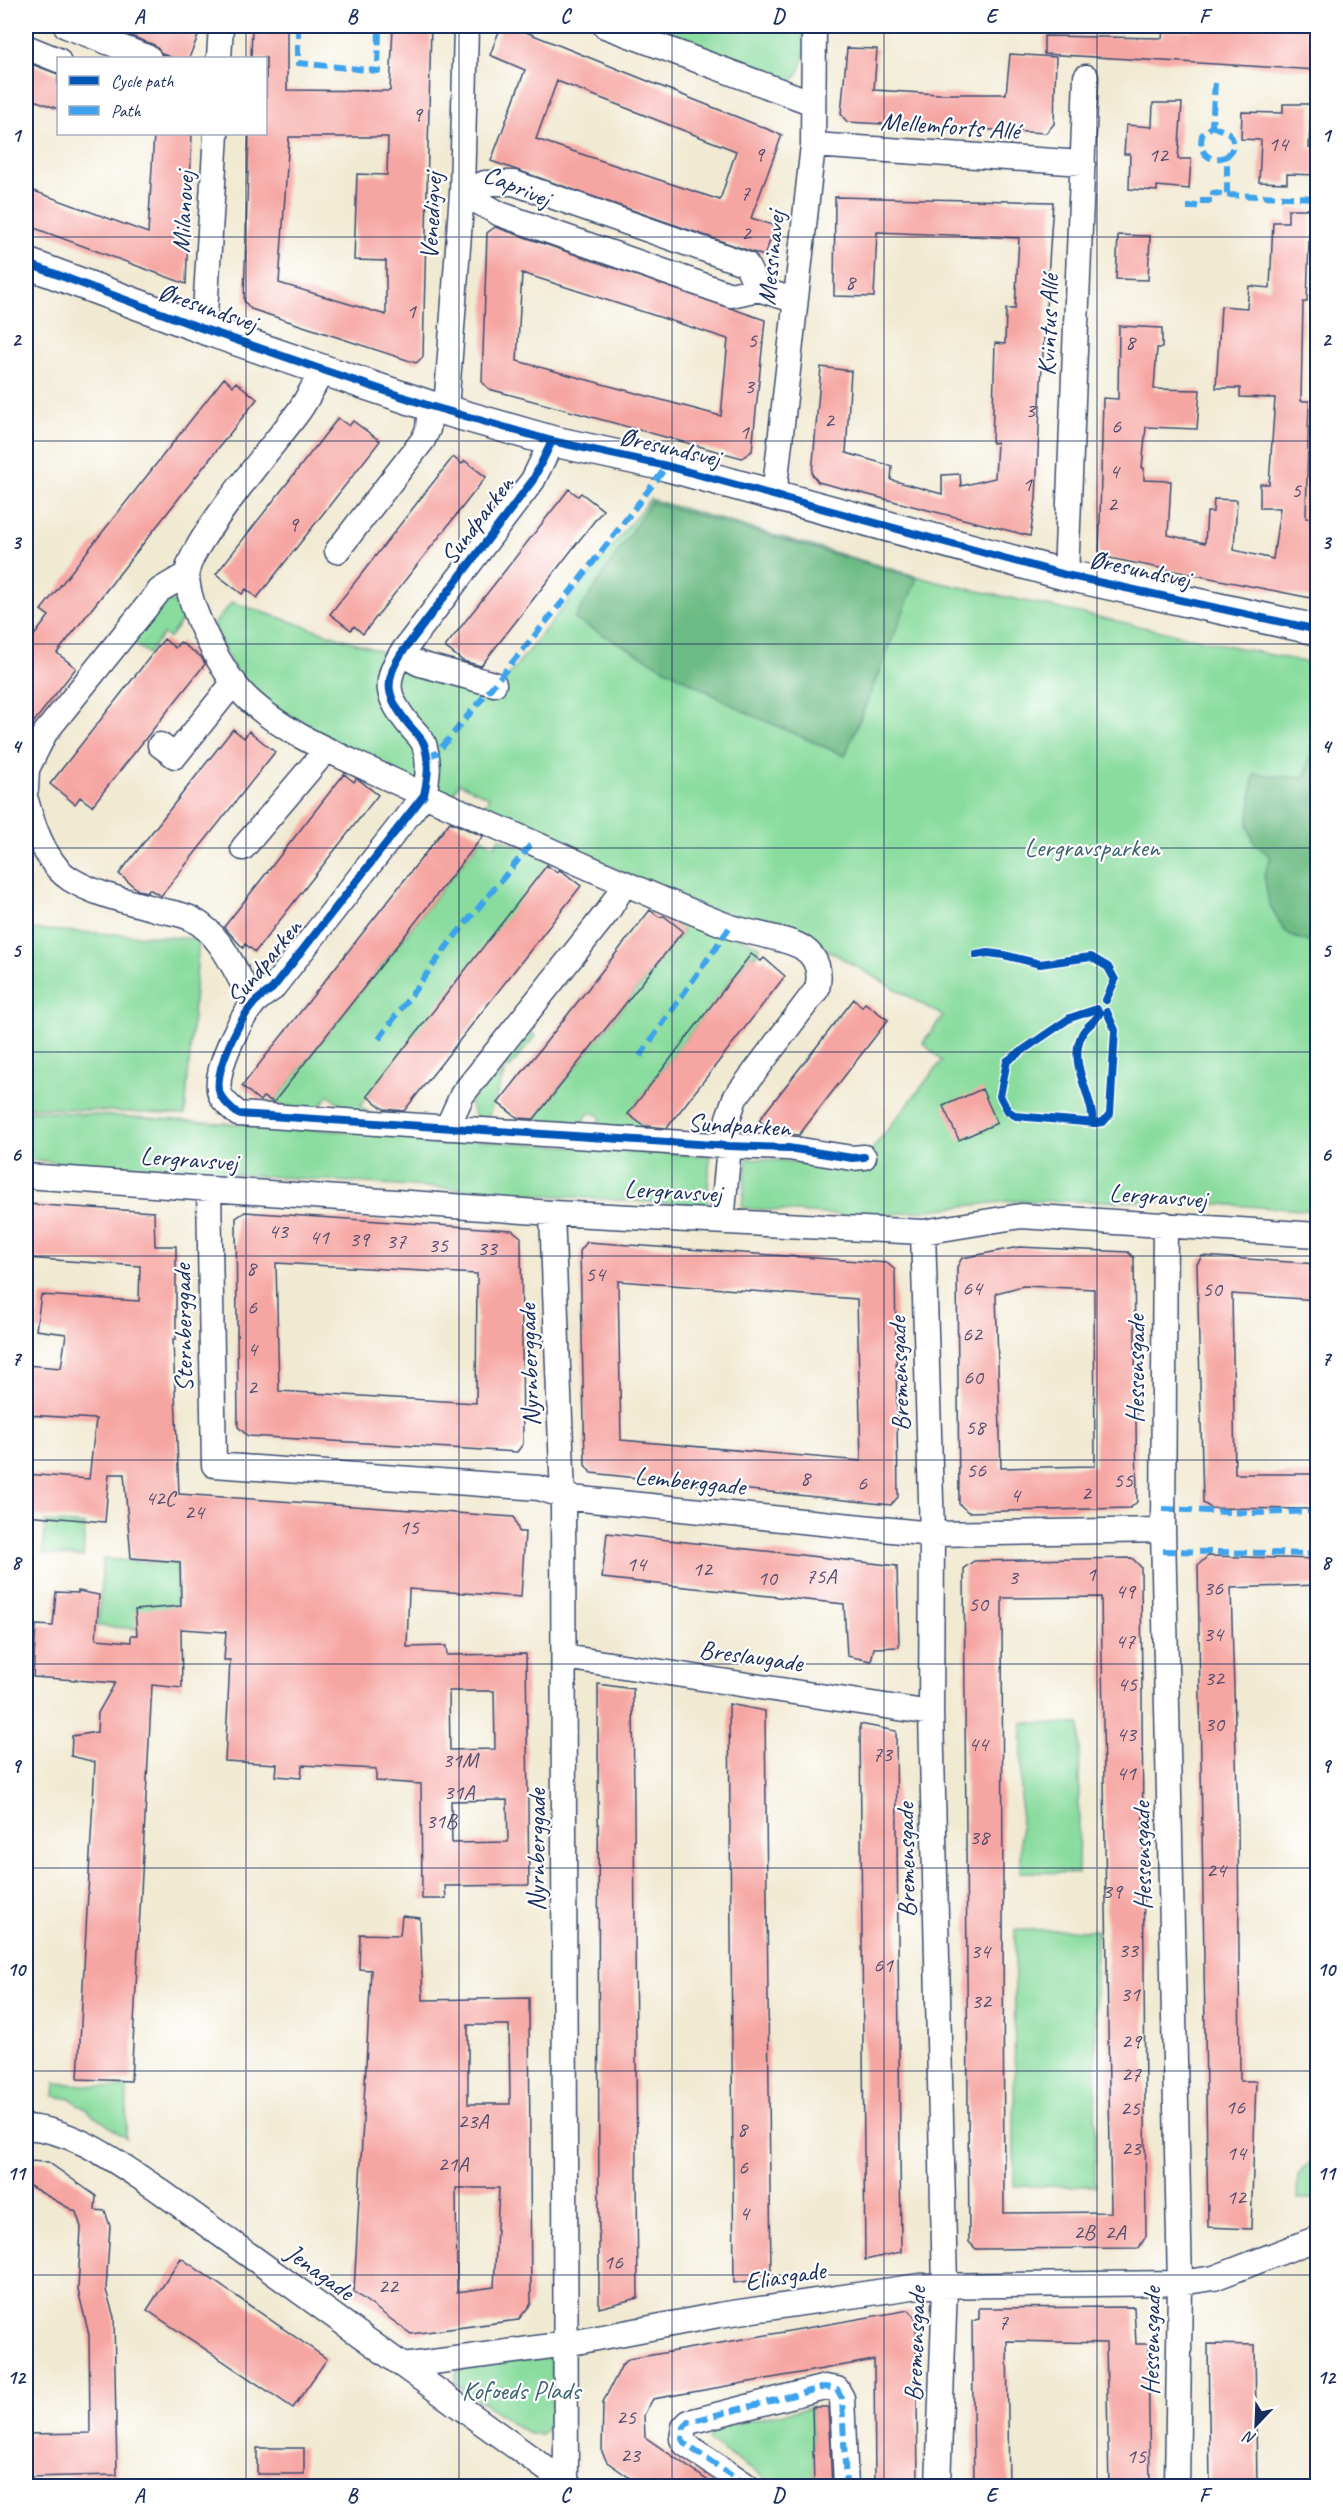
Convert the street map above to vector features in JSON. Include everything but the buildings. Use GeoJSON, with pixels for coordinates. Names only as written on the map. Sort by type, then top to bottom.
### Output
{"type":"FeatureCollection","features":[{"type":"Feature","properties":{"kind":"street"},"geometry":{"type":"LineString","coordinates":[[66,26],[146,57]]}},
{"type":"Feature","properties":{"kind":"street"},"geometry":{"type":"LineString","coordinates":[[219,57],[221,26]]}},
{"type":"Feature","properties":{"kind":"street","name":"Venedigvej"},"geometry":{"type":"LineString","coordinates":[[438,407],[462,194],[466,26]]}},
{"type":"Feature","properties":{"kind":"street"},"geometry":{"type":"LineString","coordinates":[[605,26],[627,30],[813,103]]}},
{"type":"Feature","properties":{"kind":"street","name":"Messinavej"},"geometry":{"type":"LineString","coordinates":[[774,496],[813,145],[814,26]]}},
{"type":"Feature","properties":{"kind":"street"},"geometry":{"type":"LineString","coordinates":[[26,47],[57,60]]}},
{"type":"Feature","properties":{"kind":"street","name":"Kvintus Allé"},"geometry":{"type":"LineString","coordinates":[[1066,575],[1086,77]]}},
{"type":"Feature","properties":{"kind":"street","name":"Milanovej"},"geometry":{"type":"LineString","coordinates":[[204,329],[216,135]]}},
{"type":"Feature","properties":{"kind":"street","name":"Mellemforts Allé"},"geometry":{"type":"LineString","coordinates":[[813,145],[1083,163]]}},
{"type":"Feature","properties":{"kind":"street","name":"Caprivej"},"geometry":{"type":"LineString","coordinates":[[462,194],[485,183],[514,183],[746,264],[758,289]]}},
{"type":"Feature","properties":{"kind":"street","name":"Caprivej"},"geometry":{"type":"LineString","coordinates":[[462,194],[500,214],[731,295],[758,289],[794,300]]}},
{"type":"Feature","properties":{"kind":"street","name":"Øresundsvej"},"geometry":{"type":"LineString","coordinates":[[26,264],[323,370],[552,441],[667,466],[1066,575],[1317,630]]}},
{"type":"Feature","properties":{"kind":"street"},"geometry":{"type":"LineString","coordinates":[[26,789],[27,770],[45,733],[160,590],[187,574],[190,559],[208,530],[302,408],[323,370]]}},
{"type":"Feature","properties":{"kind":"street"},"geometry":{"type":"LineString","coordinates":[[337,551],[423,440],[438,407]]}},
{"type":"Feature","properties":{"kind":"street","name":"Sundparken"},"geometry":{"type":"LineString","coordinates":[[552,441],[533,480],[401,654],[389,679],[390,695],[395,708],[423,741],[430,768],[424,795],[272,989],[254,1003],[238,1029],[220,1074],[219,1092],[226,1103],[238,1114],[788,1148],[852,1158],[864,1157]]}},
{"type":"Feature","properties":{"kind":"street","name":"Sundparken"},"geometry":{"type":"LineString","coordinates":[[187,574],[192,601],[205,633],[234,682],[247,698],[276,722],[326,750],[625,883],[730,927],[801,946],[812,955],[820,978],[812,999],[735,1098],[728,1118],[729,1146],[722,1222]]}},
{"type":"Feature","properties":{"kind":"street"},"geometry":{"type":"LineString","coordinates":[[401,654],[420,664],[494,684]]}},
{"type":"Feature","properties":{"kind":"street"},"geometry":{"type":"LineString","coordinates":[[160,745],[174,756],[234,682]]}},
{"type":"Feature","properties":{"kind":"street"},"geometry":{"type":"LineString","coordinates":[[243,848],[326,750]]}},
{"type":"Feature","properties":{"kind":"street","name":"Sundparken"},"geometry":{"type":"LineString","coordinates":[[26,800],[31,821],[43,846],[53,862],[69,879],[99,892],[192,918],[218,940],[254,1003]]}},
{"type":"Feature","properties":{"kind":"street"},"geometry":{"type":"LineString","coordinates":[[447,1128],[462,1095],[608,911],[625,883]]}},
{"type":"Feature","properties":{"kind":"street","name":"Lergravsvej"},"geometry":{"type":"LineString","coordinates":[[26,1176],[552,1214],[923,1232],[1021,1216],[1317,1235]]}},
{"type":"Feature","properties":{"kind":"street","name":"Sternberggade"},"geometry":{"type":"LineString","coordinates":[[208,1189],[214,1465]]}},
{"type":"Feature","properties":{"kind":"street","name":"Nyrnberggade"},"geometry":{"type":"LineString","coordinates":[[552,1214],[563,1497],[568,2486]]}},
{"type":"Feature","properties":{"kind":"street","name":"Hessensgade"},"geometry":{"type":"LineString","coordinates":[[1165,1224],[1163,1530],[1180,2283],[1177,2487]]}},
{"type":"Feature","properties":{"kind":"street","name":"Bremensgade"},"geometry":{"type":"LineString","coordinates":[[923,1232],[932,1534],[931,1713],[945,2285],[938,2487]]}},
{"type":"Feature","properties":{"kind":"street","name":"Lemberggade"},"geometry":{"type":"LineString","coordinates":[[214,1465],[539,1488],[563,1497],[932,1534],[1163,1530]]}},
{"type":"Feature","properties":{"kind":"street","name":"Breslaugade"},"geometry":{"type":"LineString","coordinates":[[564,1657],[931,1713]]}},
{"type":"Feature","properties":{"kind":"street","name":"Jenagade"},"geometry":{"type":"LineString","coordinates":[[26,2127],[41,2128],[71,2137],[156,2188],[568,2486]]}},
{"type":"Feature","properties":{"kind":"street","name":"Eliasgade"},"geometry":{"type":"LineString","coordinates":[[403,2366],[566,2344],[719,2315],[908,2288],[945,2285],[1180,2283],[1214,2278],[1317,2238]]}},
{"type":"Feature","properties":{"kind":"street"},"geometry":{"type":"LineString","coordinates":[[747,2487],[685,2444],[682,2439],[684,2427],[689,2422],[742,2406],[825,2387],[837,2389],[842,2398],[846,2487]]}},
{"type":"Feature","properties":{"kind":"green space"},"geometry":{"type":"Polygon","coordinates":[[[639,26],[798,26],[804,38],[804,55],[799,72],[789,83],[639,26]]]}},
{"type":"Feature","properties":{"kind":"green space","name":"Lergravsparken"},"geometry":{"type":"Polygon","coordinates":[[[650,499],[937,582],[1313,664],[1318,678],[1317,1211],[1175,1201],[1010,1201],[866,1217],[742,1208],[747,1158],[858,1167],[942,1061],[923,1043],[943,1016],[812,941],[716,913],[483,811],[489,797],[459,783],[452,797],[297,729],[257,698],[232,665],[213,625],[232,602],[497,690],[650,499]]]}},
{"type":"Feature","properties":{"kind":"green space"},"geometry":{"type":"Polygon","coordinates":[[[651,502],[917,578],[845,756],[743,711],[574,619],[651,502]]]}},
{"type":"Feature","properties":{"kind":"green space"},"geometry":{"type":"Polygon","coordinates":[[[169,601],[179,604],[185,616],[169,638],[163,634],[148,654],[131,641],[164,603],[169,601]]]}},
{"type":"Feature","properties":{"kind":"green space"},"geometry":{"type":"Polygon","coordinates":[[[1313,743],[1318,755],[1317,944],[1294,937],[1285,931],[1269,904],[1264,874],[1271,857],[1254,843],[1248,825],[1254,774],[1305,778],[1313,743]]]}},
{"type":"Feature","properties":{"kind":"green space"},"geometry":{"type":"Polygon","coordinates":[[[482,838],[494,846],[500,838],[553,861],[360,1106],[371,1114],[333,1111],[339,1103],[329,1095],[317,1110],[272,1104],[482,838]]]}},
{"type":"Feature","properties":{"kind":"green space"},"geometry":{"type":"Polygon","coordinates":[[[664,910],[760,946],[756,957],[751,954],[629,1113],[649,1130],[593,1128],[601,1119],[597,1114],[589,1113],[578,1128],[531,1123],[683,931],[662,914],[664,910]]]}},
{"type":"Feature","properties":{"kind":"green space"},"geometry":{"type":"Polygon","coordinates":[[[26,929],[199,939],[185,1115],[26,1107],[26,929]]]}},
{"type":"Feature","properties":{"kind":"green space"},"geometry":{"type":"Polygon","coordinates":[[[527,1029],[535,1036],[509,1069],[501,1062],[527,1029]]]}},
{"type":"Feature","properties":{"kind":"green space"},"geometry":{"type":"Polygon","coordinates":[[[504,1071],[487,1120],[477,1120],[470,1103],[492,1075],[498,1079],[504,1071]]]}},
{"type":"Feature","properties":{"kind":"green space"},"geometry":{"type":"Polygon","coordinates":[[[26,1110],[710,1156],[707,1206],[26,1160],[26,1110]]]}},
{"type":"Feature","properties":{"kind":"green space"},"geometry":{"type":"Polygon","coordinates":[[[45,1522],[85,1525],[83,1557],[43,1554],[45,1522]]]}},
{"type":"Feature","properties":{"kind":"green space"},"geometry":{"type":"Polygon","coordinates":[[[103,1559],[177,1564],[176,1631],[98,1626],[103,1559]]]}},
{"type":"Feature","properties":{"kind":"green space"},"geometry":{"type":"Polygon","coordinates":[[[1022,1723],[1080,1724],[1078,1873],[1020,1872],[1022,1723]]]}},
{"type":"Feature","properties":{"kind":"green space"},"geometry":{"type":"Polygon","coordinates":[[[1015,1930],[1096,1930],[1095,2186],[1014,2186],[1015,1930]]]}},
{"type":"Feature","properties":{"kind":"green space"},"geometry":{"type":"Polygon","coordinates":[[[55,2083],[127,2088],[126,2138],[71,2099],[54,2096],[55,2083]]]}},
{"type":"Feature","properties":{"kind":"green space"},"geometry":{"type":"Polygon","coordinates":[[[1310,2163],[1317,2163],[1317,2199],[1297,2199],[1298,2175],[1310,2163]]]}},
{"type":"Feature","properties":{"kind":"green space","name":"Kofoeds Plads"},"geometry":{"type":"Polygon","coordinates":[[[550,2354],[554,2416],[551,2425],[541,2434],[529,2434],[456,2384],[456,2373],[465,2368],[550,2354]]]}},
{"type":"Feature","properties":{"kind":"green space"},"geometry":{"type":"Polygon","coordinates":[[[812,2407],[814,2486],[777,2486],[709,2442],[711,2429],[812,2407]]]}},
{"type":"Feature","properties":{"kind":"marked path"},"geometry":{"type":"LineString","coordinates":[[298,26],[298,63],[378,71],[379,26]]}},
{"type":"Feature","properties":{"kind":"marked path"},"geometry":{"type":"LineString","coordinates":[[1215,83],[1212,126],[1202,135],[1201,141],[1203,152],[1210,158],[1227,156]]}},
{"type":"Feature","properties":{"kind":"marked path"},"geometry":{"type":"LineString","coordinates":[[1187,207],[1195,207],[1196,201],[1213,201],[1213,193],[1227,195],[1227,156],[1233,148],[1233,142],[1229,133],[1212,126]]}},
{"type":"Feature","properties":{"kind":"marked path"},"geometry":{"type":"LineString","coordinates":[[1227,195],[1318,198]]}},
{"type":"Feature","properties":{"kind":"marked path"},"geometry":{"type":"LineString","coordinates":[[427,757],[437,753],[564,600],[667,466]]}},
{"type":"Feature","properties":{"kind":"marked path"},"geometry":{"type":"LineString","coordinates":[[379,1039],[450,942],[533,842]]}},
{"type":"Feature","properties":{"kind":"marked path"},"geometry":{"type":"LineString","coordinates":[[640,1056],[730,927]]}},
{"type":"Feature","properties":{"kind":"marked path"},"geometry":{"type":"LineString","coordinates":[[1163,1509],[1253,1513],[1318,1511]]}},
{"type":"Feature","properties":{"kind":"marked path"},"geometry":{"type":"LineString","coordinates":[[1163,1551],[1318,1554]]}},
{"type":"Feature","properties":{"kind":"marked path"},"geometry":{"type":"LineString","coordinates":[[747,2486],[685,2444],[682,2439],[684,2427],[689,2422],[825,2387],[837,2389],[842,2398],[846,2486]]}},
{"type":"Feature","properties":{"kind":"marked path"},"geometry":{"type":"LineString","coordinates":[[1083,2486],[1090,2481]]}},
{"type":"Feature","properties":{"kind":"cycle path"},"geometry":{"type":"LineString","coordinates":[[26,263],[323,370],[430,406],[552,441],[667,466],[1066,575],[1318,630]]}},
{"type":"Feature","properties":{"kind":"cycle path"},"geometry":{"type":"LineString","coordinates":[[552,441],[533,480],[401,654],[391,674],[392,699],[402,716],[421,739],[426,751],[428,770],[424,795],[272,989],[256,1001],[248,1011],[235,1033],[224,1060],[220,1073],[220,1094],[238,1114],[788,1148],[852,1158],[864,1157]]}},
{"type":"Feature","properties":{"kind":"cycle path"},"geometry":{"type":"LineString","coordinates":[[976,955],[988,953],[1004,955],[1040,964],[1091,957],[1108,967],[1115,980],[1106,1000]]}},
{"type":"Feature","properties":{"kind":"cycle path"},"geometry":{"type":"LineString","coordinates":[[1097,1009],[1070,1018],[1007,1061],[1000,1096],[1008,1111],[1016,1116],[1103,1122],[1110,1114],[1115,1030],[1107,1012]]}},
{"type":"Feature","properties":{"kind":"cycle path"},"geometry":{"type":"LineString","coordinates":[[1093,1123],[1077,1056],[1082,1034],[1100,1013]]}}]}
